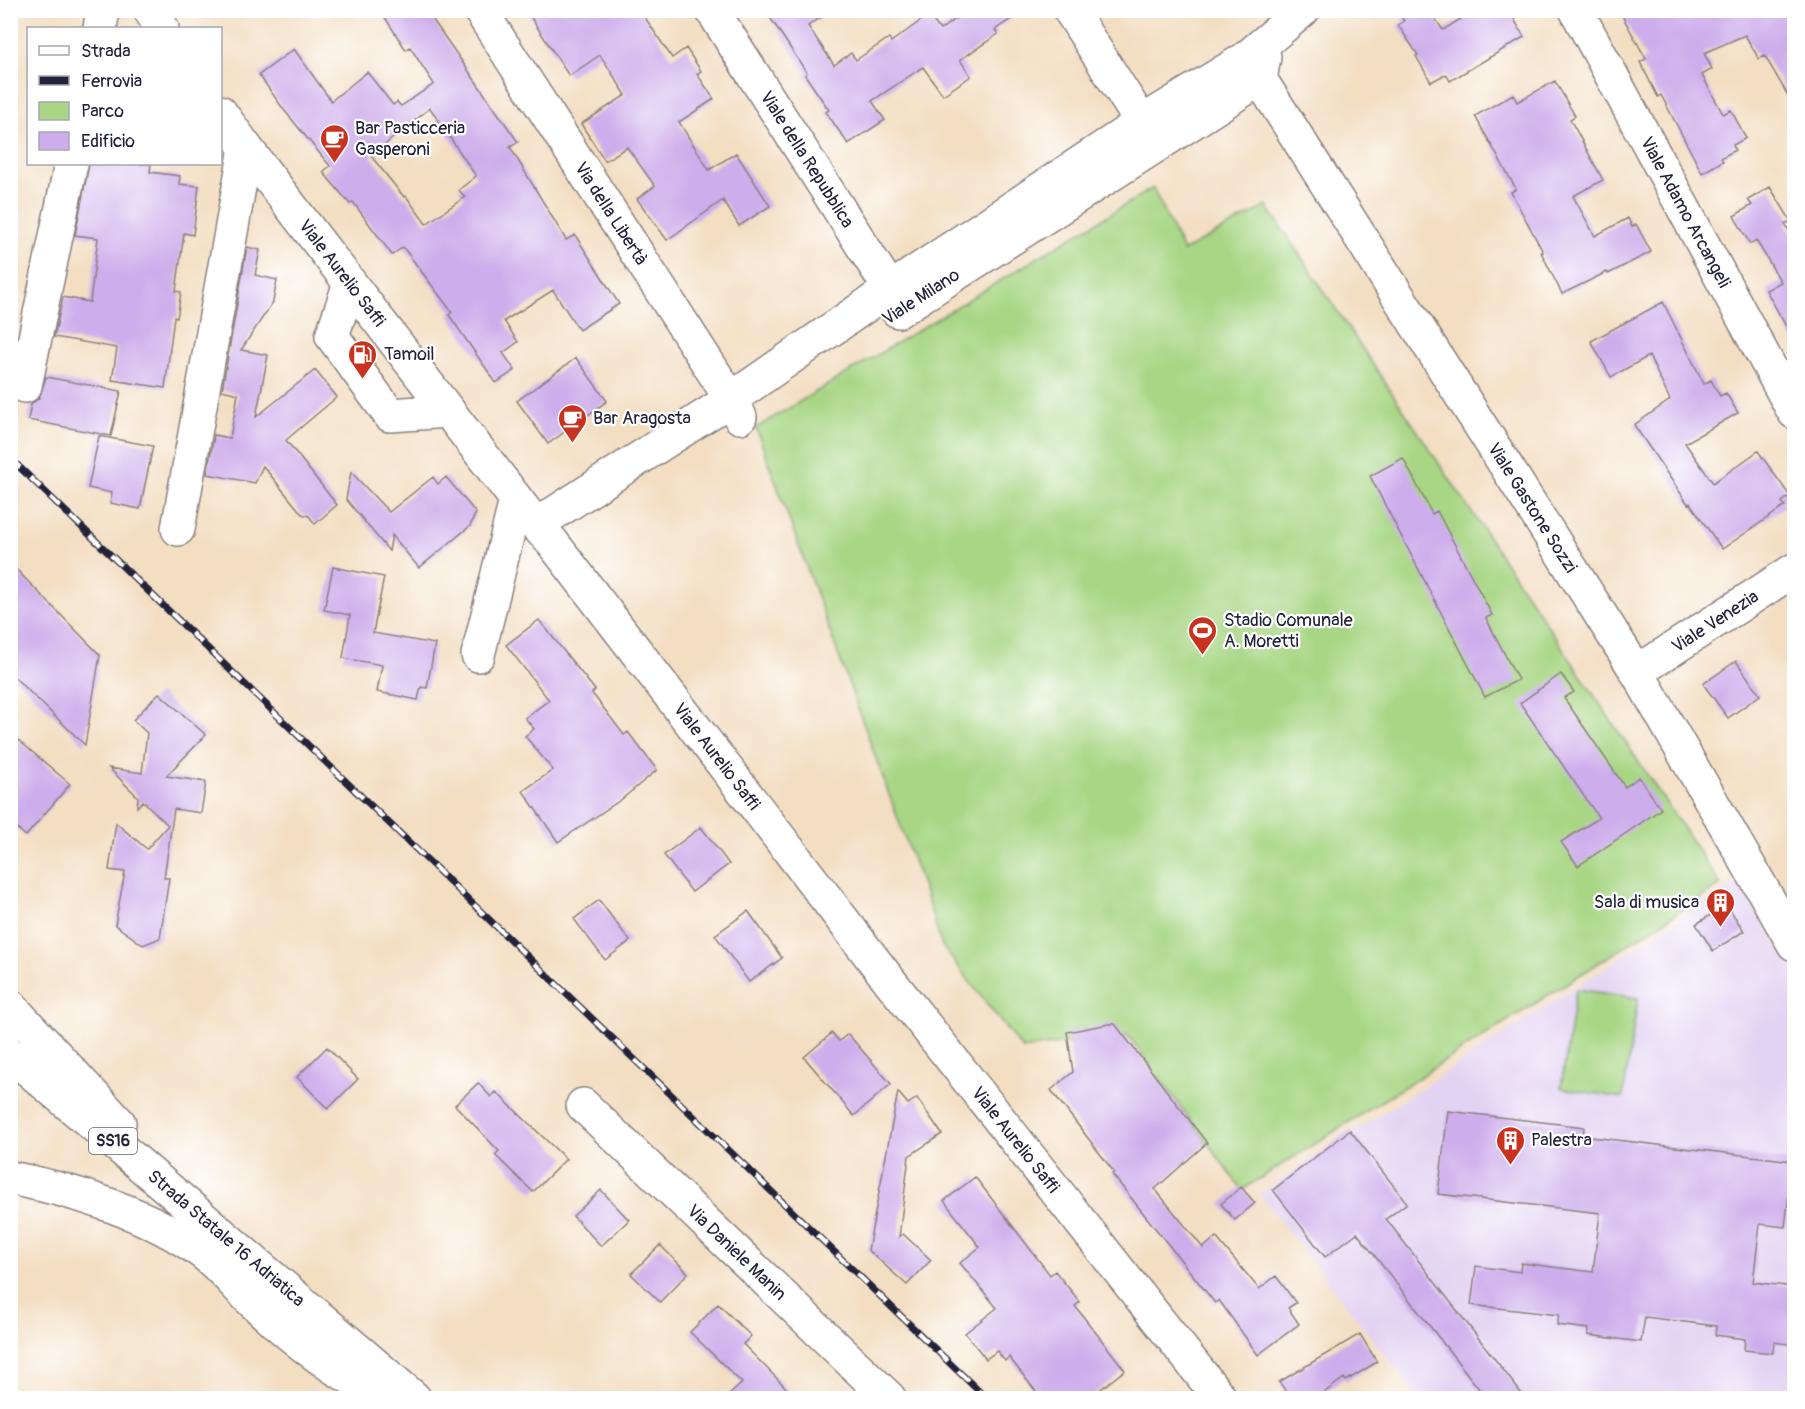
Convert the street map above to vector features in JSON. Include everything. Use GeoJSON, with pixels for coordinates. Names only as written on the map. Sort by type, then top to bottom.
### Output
{"type":"FeatureCollection","features":[{"type":"Feature","properties":{"kind":"street"},"geometry":{"type":"LineString","coordinates":[[100,27],[103,10]]}},
{"type":"Feature","properties":{"kind":"street"},"geometry":{"type":"LineString","coordinates":[[150,10],[161,27]]}},
{"type":"Feature","properties":{"kind":"street","name":"Via della Libertà"},"geometry":{"type":"LineString","coordinates":[[480,10],[736,408]]}},
{"type":"Feature","properties":{"kind":"street","name":"Viale della Repubblica"},"geometry":{"type":"LineString","coordinates":[[712,10],[898,297]]}},
{"type":"Feature","properties":{"kind":"street"},"geometry":{"type":"LineString","coordinates":[[1070,10],[1149,134]]}},
{"type":"Feature","properties":{"kind":"street","name":"Viale Milano"},"geometry":{"type":"LineString","coordinates":[[544,534],[736,408],[898,297],[1149,134],[1303,10]]}},
{"type":"Feature","properties":{"kind":"street","name":"Viale Adamo Arcangeli"},"geometry":{"type":"LineString","coordinates":[[1576,10],[1794,412]]}},
{"type":"Feature","properties":{"kind":"street"},"geometry":{"type":"LineString","coordinates":[[1260,79],[1267,40]]}},
{"type":"Feature","properties":{"kind":"street","name":"Viale Milano"},"geometry":{"type":"LineString","coordinates":[[1149,134],[1260,79]]}},
{"type":"Feature","properties":{"kind":"street","name":"Viale Gastone Sozzi"},"geometry":{"type":"LineString","coordinates":[[1260,79],[1637,672],[1794,944]]}},
{"type":"Feature","properties":{"kind":"street","name":"Viale Aurelio Saffi"},"geometry":{"type":"LineString","coordinates":[[222,115],[516,500],[882,971],[1220,1398]]}},
{"type":"Feature","properties":{"kind":"street"},"geometry":{"type":"LineString","coordinates":[[178,529],[246,148]]}},
{"type":"Feature","properties":{"kind":"street"},"geometry":{"type":"LineString","coordinates":[[25,386],[72,165]]}},
{"type":"Feature","properties":{"kind":"street"},"geometry":{"type":"LineString","coordinates":[[350,283],[332,336],[390,415],[448,411]]}},
{"type":"Feature","properties":{"kind":"street"},"geometry":{"type":"LineString","coordinates":[[477,655],[516,500]]}},
{"type":"Feature","properties":{"kind":"street","name":"Viale Venezia"},"geometry":{"type":"LineString","coordinates":[[1637,672],[1794,570]]}},
{"type":"Feature","properties":{"kind":"street"},"geometry":{"type":"LineString","coordinates":[[10,1006],[215,1228]]}},
{"type":"Feature","properties":{"kind":"street","name":"Strada Statale 16 Adriatica"},"geometry":{"type":"LineString","coordinates":[[10,1054],[414,1398]]}},
{"type":"Feature","properties":{"kind":"street","name":"Via Daniele Manin"},"geometry":{"type":"LineString","coordinates":[[583,1105],[889,1398]]}},
{"type":"Feature","properties":{"kind":"street"},"geometry":{"type":"LineString","coordinates":[[10,1178],[100,1200],[170,1233],[204,1255],[299,1342],[372,1391],[391,1398]]}},
{"type":"Feature","properties":{"kind":"shaded area"},"geometry":{"type":"Polygon","coordinates":[[[1738,881],[1794,971],[1794,1398],[1419,1398],[1259,1194],[1738,881]]]}},
{"type":"Feature","properties":{"kind":"green space","name":"Stadio Comunale A. Moretti"},"geometry":{"type":"Polygon","coordinates":[[[1153,188],[1183,251],[1267,206],[1721,885],[1242,1190],[1128,1035],[1022,1049],[942,946],[926,896],[756,428],[1153,188]]]}},
{"type":"Feature","properties":{"kind":"green space"},"geometry":{"type":"Polygon","coordinates":[[[1576,989],[1638,998],[1623,1098],[1561,1088],[1576,989]]]}},
{"type":"Feature","properties":{"kind":"building"},"geometry":{"type":"Polygon","coordinates":[[[380,10],[426,10],[518,142],[510,147],[566,240],[575,235],[619,304],[579,330],[553,290],[504,321],[518,342],[503,353],[515,370],[496,383],[449,315],[452,312],[403,247],[392,255],[353,202],[350,204],[323,172],[330,166],[284,110],[259,75],[294,49],[331,101],[367,72],[393,105],[397,102],[401,106],[434,84],[410,47],[406,50],[380,10]],[[430,108],[371,156],[404,197],[406,196],[426,224],[465,197],[459,190],[476,176],[430,108]]]}},
{"type":"Feature","properties":{"kind":"building"},"geometry":{"type":"Polygon","coordinates":[[[526,10],[640,10],[672,58],[686,48],[701,71],[697,74],[714,99],[679,122],[709,170],[736,153],[770,206],[739,226],[723,200],[667,240],[637,199],[655,186],[627,147],[605,161],[581,124],[626,95],[600,55],[569,76],[526,10]]]}},
{"type":"Feature","properties":{"kind":"building"},"geometry":{"type":"Polygon","coordinates":[[[765,10],[832,10],[808,26],[834,65],[851,53],[856,60],[889,38],[891,42],[929,15],[940,30],[968,10],[1024,10],[995,30],[998,34],[960,60],[971,76],[943,95],[923,67],[872,101],[885,120],[848,144],[826,112],[829,110],[805,75],[807,73],[765,10]]]}},
{"type":"Feature","properties":{"kind":"building"},"geometry":{"type":"Polygon","coordinates":[[[1397,10],[1429,10],[1443,30],[1475,10],[1509,10],[1524,37],[1450,81],[1446,74],[1431,82],[1416,56],[1418,55],[1398,25],[1404,21],[1397,10]]]}},
{"type":"Feature","properties":{"kind":"building"},"geometry":{"type":"Polygon","coordinates":[[[1619,10],[1794,10],[1794,106],[1765,56],[1759,59],[1745,35],[1704,53],[1712,69],[1702,75],[1723,114],[1731,110],[1746,138],[1733,145],[1735,150],[1721,158],[1723,161],[1702,173],[1661,95],[1658,97],[1640,62],[1646,59],[1619,10]]]}},
{"type":"Feature","properties":{"kind":"building"},"geometry":{"type":"Polygon","coordinates":[[[1555,81],[1575,116],[1570,119],[1603,180],[1573,196],[1595,236],[1628,218],[1632,227],[1636,224],[1651,252],[1562,294],[1511,192],[1516,189],[1475,116],[1513,94],[1517,102],[1555,81]]]}},
{"type":"Feature","properties":{"kind":"building"},"geometry":{"type":"Polygon","coordinates":[[[89,165],[151,165],[150,172],[180,176],[179,184],[199,186],[193,235],[184,233],[176,291],[181,292],[177,318],[174,317],[165,388],[112,380],[117,348],[54,337],[63,297],[90,302],[98,238],[75,235],[89,165]]]}},
{"type":"Feature","properties":{"kind":"building"},"geometry":{"type":"Polygon","coordinates":[[[1770,187],[1791,221],[1785,224],[1794,239],[1794,341],[1766,290],[1781,282],[1756,240],[1750,244],[1734,216],[1752,205],[1748,200],[1770,187]]]}},
{"type":"Feature","properties":{"kind":"building"},"geometry":{"type":"Polygon","coordinates":[[[247,247],[260,250],[255,275],[277,280],[273,302],[241,350],[268,355],[256,417],[315,370],[337,397],[286,440],[337,505],[315,524],[309,516],[302,514],[263,466],[255,483],[207,474],[214,435],[230,438],[238,394],[222,390],[247,247]]]}},
{"type":"Feature","properties":{"kind":"building"},"geometry":{"type":"Polygon","coordinates":[[[1663,302],[1704,384],[1711,380],[1720,396],[1726,393],[1738,413],[1685,443],[1713,483],[1758,451],[1790,496],[1782,502],[1785,506],[1722,549],[1634,425],[1670,400],[1649,356],[1611,377],[1591,341],[1663,302]]]}},
{"type":"Feature","properties":{"kind":"building"},"geometry":{"type":"Polygon","coordinates":[[[576,358],[607,401],[548,444],[517,401],[576,358]]]}},
{"type":"Feature","properties":{"kind":"building"},"geometry":{"type":"Polygon","coordinates":[[[46,377],[121,391],[111,436],[28,420],[31,404],[39,398],[46,377]]]}},
{"type":"Feature","properties":{"kind":"building"},"geometry":{"type":"Polygon","coordinates":[[[99,436],[153,446],[140,509],[110,503],[112,493],[88,488],[99,436]]]}},
{"type":"Feature","properties":{"kind":"building"},"geometry":{"type":"Polygon","coordinates":[[[1403,458],[1432,514],[1437,511],[1492,615],[1486,618],[1518,680],[1485,697],[1370,476],[1403,458]]]}},
{"type":"Feature","properties":{"kind":"building"},"geometry":{"type":"Polygon","coordinates":[[[351,472],[389,512],[433,477],[438,484],[446,477],[476,513],[470,526],[419,568],[392,535],[389,551],[346,499],[351,472]]]}},
{"type":"Feature","properties":{"kind":"building"},"geometry":{"type":"Polygon","coordinates":[[[10,563],[100,655],[85,745],[10,673],[10,563]]]}},
{"type":"Feature","properties":{"kind":"building"},"geometry":{"type":"Polygon","coordinates":[[[333,567],[384,577],[373,633],[435,644],[427,688],[421,687],[418,700],[377,692],[382,665],[343,658],[350,615],[324,610],[333,567]]]}},
{"type":"Feature","properties":{"kind":"building"},"geometry":{"type":"Polygon","coordinates":[[[539,620],[595,690],[592,693],[624,735],[628,732],[657,770],[622,799],[558,842],[523,791],[553,770],[525,736],[534,729],[525,718],[549,700],[506,645],[539,620]]]}},
{"type":"Feature","properties":{"kind":"building"},"geometry":{"type":"Polygon","coordinates":[[[1736,661],[1760,695],[1728,718],[1703,684],[1736,661]]]}},
{"type":"Feature","properties":{"kind":"building"},"geometry":{"type":"Polygon","coordinates":[[[1561,674],[1574,692],[1564,698],[1625,787],[1639,777],[1661,809],[1578,866],[1561,842],[1599,818],[1520,703],[1561,674]]]}},
{"type":"Feature","properties":{"kind":"building"},"geometry":{"type":"Polygon","coordinates":[[[159,693],[206,735],[166,776],[206,782],[201,813],[174,809],[164,878],[169,878],[160,938],[143,945],[115,925],[125,872],[109,870],[116,823],[147,849],[168,825],[143,801],[137,807],[138,797],[109,768],[142,773],[147,733],[133,720],[159,693]]]}},
{"type":"Feature","properties":{"kind":"building"},"geometry":{"type":"Polygon","coordinates":[[[10,733],[70,784],[26,836],[10,823],[10,733]]]}},
{"type":"Feature","properties":{"kind":"building"},"geometry":{"type":"Polygon","coordinates":[[[701,827],[729,864],[692,892],[664,855],[701,827]]]}},
{"type":"Feature","properties":{"kind":"building"},"geometry":{"type":"Polygon","coordinates":[[[599,900],[630,941],[605,960],[574,919],[599,900]]]}},
{"type":"Feature","properties":{"kind":"building","name":"Sala di musica"},"geometry":{"type":"Polygon","coordinates":[[[1727,905],[1744,931],[1713,951],[1696,924],[1727,905]]]}},
{"type":"Feature","properties":{"kind":"building"},"geometry":{"type":"Polygon","coordinates":[[[748,911],[782,958],[749,982],[715,935],[748,911]]]}},
{"type":"Feature","properties":{"kind":"building"},"geometry":{"type":"Polygon","coordinates":[[[1115,1024],[1207,1143],[1155,1189],[1203,1248],[1216,1237],[1259,1289],[1276,1276],[1296,1303],[1288,1308],[1299,1324],[1258,1355],[1219,1300],[1215,1303],[1112,1174],[1114,1172],[1051,1090],[1073,1072],[1067,1032],[1115,1024]]]}},
{"type":"Feature","properties":{"kind":"building"},"geometry":{"type":"Polygon","coordinates":[[[832,1033],[839,1041],[848,1034],[891,1084],[854,1116],[804,1057],[832,1033]]]}},
{"type":"Feature","properties":{"kind":"building"},"geometry":{"type":"Polygon","coordinates":[[[327,1047],[358,1079],[328,1109],[297,1077],[327,1047]]]}},
{"type":"Feature","properties":{"kind":"building"},"geometry":{"type":"Polygon","coordinates":[[[478,1083],[491,1097],[496,1092],[566,1159],[533,1192],[495,1155],[499,1151],[455,1105],[478,1083]]]}},
{"type":"Feature","properties":{"kind":"building"},"geometry":{"type":"Polygon","coordinates":[[[898,1092],[908,1104],[917,1098],[942,1134],[909,1156],[899,1237],[903,1234],[931,1260],[907,1285],[868,1250],[898,1092]]]}},
{"type":"Feature","properties":{"kind":"building"},"geometry":{"type":"Polygon","coordinates":[[[1448,1111],[1584,1127],[1583,1136],[1793,1161],[1785,1227],[1760,1224],[1753,1282],[1794,1287],[1794,1345],[1774,1342],[1773,1353],[1744,1350],[1745,1339],[1715,1335],[1716,1326],[1645,1317],[1641,1342],[1588,1335],[1589,1329],[1557,1325],[1559,1315],[1471,1305],[1476,1266],[1520,1272],[1521,1263],[1593,1272],[1600,1213],[1438,1194],[1448,1111]]]}},
{"type":"Feature","properties":{"kind":"building"},"geometry":{"type":"Polygon","coordinates":[[[1350,1130],[1407,1203],[1386,1219],[1525,1398],[1486,1398],[1357,1233],[1325,1257],[1273,1190],[1350,1130]]]}},
{"type":"Feature","properties":{"kind":"building"},"geometry":{"type":"Polygon","coordinates":[[[975,1177],[1050,1275],[1055,1271],[1080,1302],[1075,1306],[1125,1370],[1089,1398],[1041,1398],[1009,1357],[1005,1361],[997,1351],[986,1359],[965,1333],[997,1308],[960,1263],[980,1247],[944,1201],[975,1177]]]}},
{"type":"Feature","properties":{"kind":"building"},"geometry":{"type":"Polygon","coordinates":[[[1241,1187],[1255,1203],[1235,1220],[1221,1204],[1241,1187]]]}},
{"type":"Feature","properties":{"kind":"building"},"geometry":{"type":"Polygon","coordinates":[[[601,1190],[629,1220],[601,1246],[573,1216],[601,1190]]]}},
{"type":"Feature","properties":{"kind":"building"},"geometry":{"type":"Polygon","coordinates":[[[660,1245],[688,1273],[660,1302],[631,1274],[660,1245]]]}},
{"type":"Feature","properties":{"kind":"building"},"geometry":{"type":"Polygon","coordinates":[[[718,1304],[751,1336],[743,1344],[796,1398],[726,1398],[742,1383],[690,1332],[718,1304]]]}},
{"type":"Feature","properties":{"kind":"building"},"geometry":{"type":"Polygon","coordinates":[[[1360,1334],[1377,1362],[1346,1381],[1344,1378],[1317,1398],[1291,1398],[1279,1382],[1360,1334]]]}},
{"type":"Feature","properties":{"kind":"railway"},"geometry":{"type":"LineString","coordinates":[[10,458],[986,1398]]}},
{"type":"Feature","properties":{"kind":"place","name":"Bar Pasticceria Gasperoni"},"geometry":{"type":"Point","coordinates":[334,164]}},
{"type":"Feature","properties":{"kind":"place","name":"Tamoil"},"geometry":{"type":"Point","coordinates":[363,380]}},
{"type":"Feature","properties":{"kind":"place","name":"Bar Aragosta"},"geometry":{"type":"Point","coordinates":[572,444]}},
{"type":"Feature","properties":{"kind":"place","name":"Stadio Comunale A. Moretti"},"geometry":{"type":"Point","coordinates":[1203,656]}},
{"type":"Feature","properties":{"kind":"place","name":"Sala di musica"},"geometry":{"type":"Point","coordinates":[1720,928]}},
{"type":"Feature","properties":{"kind":"place","name":"Palestra"},"geometry":{"type":"Point","coordinates":[1510,1166]}}]}
